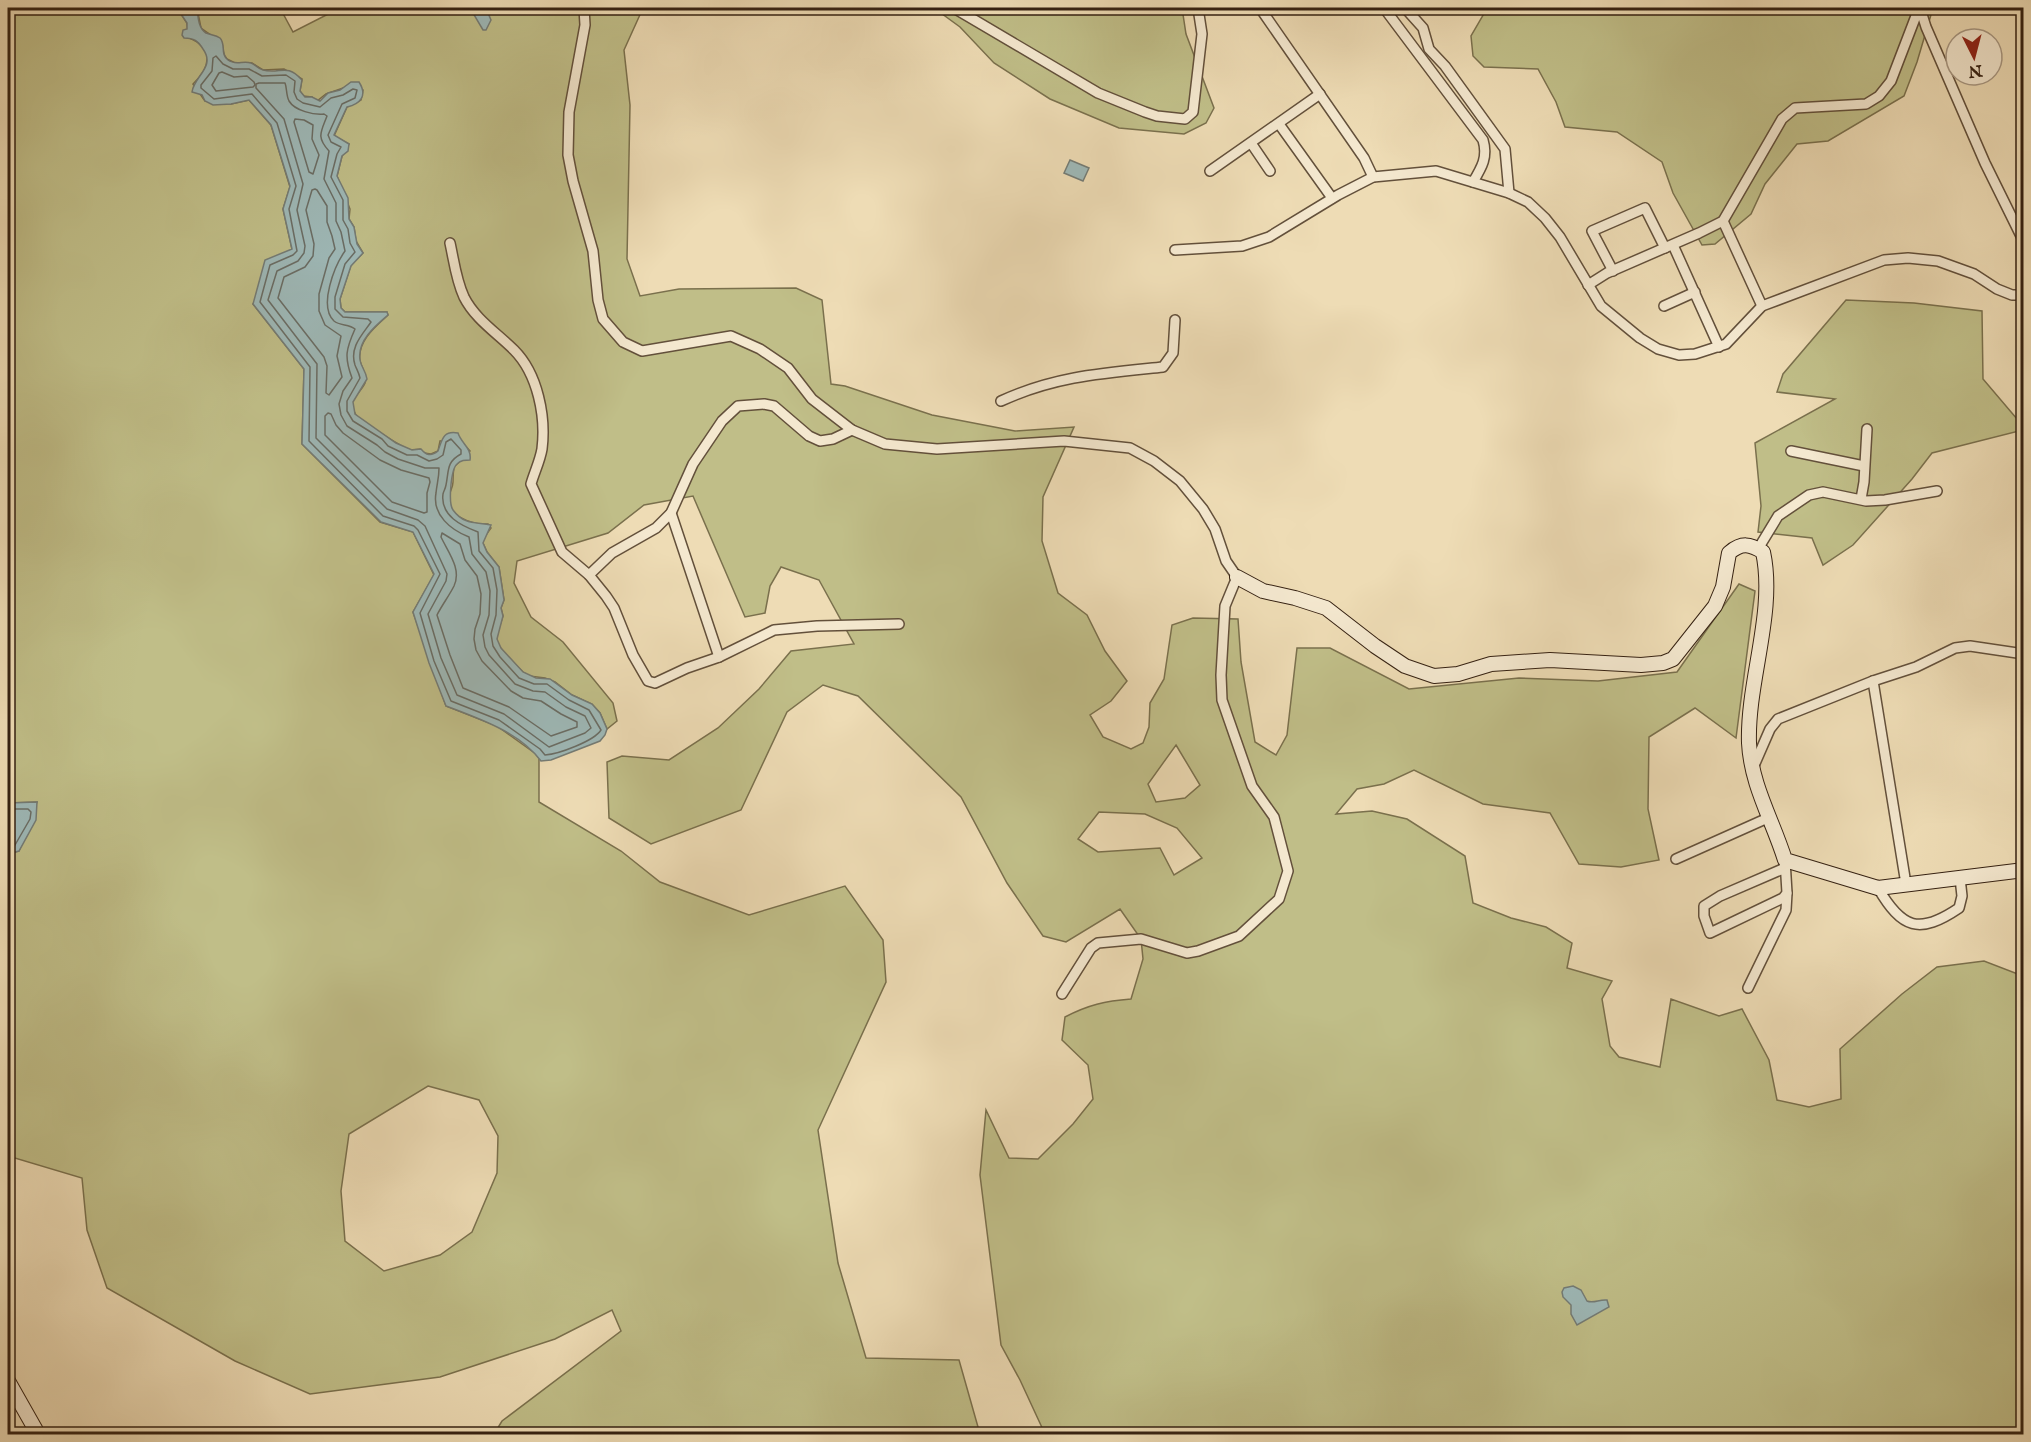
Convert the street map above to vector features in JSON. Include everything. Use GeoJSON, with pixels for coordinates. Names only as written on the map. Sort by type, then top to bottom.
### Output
{"type":"FeatureCollection","features":[{"type":"Feature","properties":{"kind":"street"},"geometry":{"type":"LineString","coordinates":[[584,8],[585,25],[569,112],[568,155],[593,251],[598,300],[603,319],[623,342],[642,351],[731,336],[760,349],[788,368],[812,399],[852,430],[885,444],[937,449],[1064,441],[1130,448],[1154,461],[1180,482],[1203,509],[1215,529],[1226,561],[1237,577],[1263,591],[1326,608],[1405,666],[1434,676],[1458,674],[1491,664],[1550,660],[1641,665],[1663,663],[1673,659],[1715,606],[1723,587],[1729,553],[1737,546],[1752,546],[1763,552],[1767,568],[1764,614],[1749,742],[1752,771],[1758,792],[1770,817],[1785,864],[1787,893],[1786,910],[1748,988]]}},
{"type":"Feature","properties":{"kind":"street"},"geometry":{"type":"LineString","coordinates":[[954,8],[1098,93],[1151,114],[1185,119],[1193,112],[1197,85],[1202,34],[1198,8]]}},
{"type":"Feature","properties":{"kind":"street"},"geometry":{"type":"LineString","coordinates":[[1260,8],[1364,158],[1373,177]]}},
{"type":"Feature","properties":{"kind":"street"},"geometry":{"type":"LineString","coordinates":[[1384,8],[1483,140],[1487,151],[1473,182]]}},
{"type":"Feature","properties":{"kind":"street"},"geometry":{"type":"LineString","coordinates":[[1405,8],[1423,28],[1430,49],[1445,66],[1505,149],[1509,194]]}},
{"type":"Feature","properties":{"kind":"street"},"geometry":{"type":"LineString","coordinates":[[1588,285],[1613,271],[1723,221],[1782,119],[1795,108],[1866,104],[1879,96],[1892,81],[1919,8]]}},
{"type":"Feature","properties":{"kind":"street"},"geometry":{"type":"LineString","coordinates":[[1919,8],[1985,163],[2024,242]]}},
{"type":"Feature","properties":{"kind":"street"},"geometry":{"type":"LineString","coordinates":[[1210,171],[1320,94]]}},
{"type":"Feature","properties":{"kind":"street"},"geometry":{"type":"LineString","coordinates":[[1279,123],[1332,198]]}},
{"type":"Feature","properties":{"kind":"street"},"geometry":{"type":"LineString","coordinates":[[1251,143],[1270,171]]}},
{"type":"Feature","properties":{"kind":"street"},"geometry":{"type":"LineString","coordinates":[[1175,250],[1242,246],[1269,237],[1332,198],[1373,177],[1436,171],[1528,202],[1560,237],[1601,306],[1640,338],[1658,349],[1678,355],[1695,354],[1726,344],[1762,306],[1884,260],[1908,258],[1938,261],[1974,274],[1997,289],[2012,295],[2024,294]]}},
{"type":"Feature","properties":{"kind":"street"},"geometry":{"type":"LineString","coordinates":[[1613,271],[1592,231],[1645,208],[1695,292],[1719,347]]}},
{"type":"Feature","properties":{"kind":"street"},"geometry":{"type":"LineString","coordinates":[[1723,221],[1762,306]]}},
{"type":"Feature","properties":{"kind":"street"},"geometry":{"type":"LineString","coordinates":[[450,243],[457,274],[469,305],[516,352],[528,370],[539,399],[542,450],[531,484],[562,552],[589,575],[614,608],[633,655],[648,681],[655,683],[687,668],[719,657],[774,630],[817,626],[899,624]]}},
{"type":"Feature","properties":{"kind":"street"},"geometry":{"type":"LineString","coordinates":[[1664,306],[1695,292]]}},
{"type":"Feature","properties":{"kind":"street"},"geometry":{"type":"LineString","coordinates":[[1001,401],[1027,388],[1084,375],[1163,367],[1173,353],[1175,320]]}},
{"type":"Feature","properties":{"kind":"street"},"geometry":{"type":"LineString","coordinates":[[589,575],[612,553],[656,528],[671,513],[693,464],[722,421],[738,406],[764,404],[774,406],[809,436],[820,441],[833,439],[852,430]]}},
{"type":"Feature","properties":{"kind":"street"},"geometry":{"type":"LineString","coordinates":[[1860,499],[1864,482],[1867,429]]}},
{"type":"Feature","properties":{"kind":"street"},"geometry":{"type":"LineString","coordinates":[[1791,451],[1864,466]]}},
{"type":"Feature","properties":{"kind":"street"},"geometry":{"type":"LineString","coordinates":[[1758,549],[1778,516],[1809,495],[1824,492],[1860,499],[1885,500],[1937,491]]}},
{"type":"Feature","properties":{"kind":"street"},"geometry":{"type":"LineString","coordinates":[[671,513],[719,657]]}},
{"type":"Feature","properties":{"kind":"street"},"geometry":{"type":"LineString","coordinates":[[1062,994],[1091,948],[1098,943],[1141,939],[1187,953],[1198,951],[1239,936],[1279,899],[1287,871],[1274,817],[1252,786],[1222,700],[1221,675],[1226,606],[1237,577]]}},
{"type":"Feature","properties":{"kind":"street"},"geometry":{"type":"LineString","coordinates":[[1752,771],[1770,729],[1778,719],[1872,681],[1916,667],[1955,648],[1970,646],[2024,654]]}},
{"type":"Feature","properties":{"kind":"street"},"geometry":{"type":"LineString","coordinates":[[1872,681],[1906,884]]}},
{"type":"Feature","properties":{"kind":"street"},"geometry":{"type":"LineString","coordinates":[[1676,859],[1770,817]]}},
{"type":"Feature","properties":{"kind":"street"},"geometry":{"type":"LineString","coordinates":[[1787,893],[1783,898],[1710,933],[1704,916],[1704,906],[1785,864],[1878,888],[2023,871]]}},
{"type":"Feature","properties":{"kind":"street"},"geometry":{"type":"LineString","coordinates":[[1878,888],[1890,908],[1900,917],[1913,925],[1930,924],[1959,908],[1962,896],[1960,878]]}},
{"type":"Feature","properties":{"kind":"street"},"geometry":{"type":"LineString","coordinates":[[8,1381],[38,1434]]}},
{"type":"Feature","properties":{"kind":"shaded area"},"geometry":{"type":"Polygon","coordinates":[[[8,8],[177,8],[187,23],[189,38],[203,47],[206,53],[206,65],[193,84],[205,101],[231,104],[249,100],[271,125],[290,187],[283,209],[292,249],[253,304],[304,369],[302,444],[380,522],[413,532],[434,575],[413,612],[446,706],[497,726],[536,754],[539,758],[539,802],[621,851],[660,882],[749,915],[845,886],[883,940],[886,982],[818,1130],[838,1263],[866,1358],[959,1360],[980,1434],[494,1434],[502,1421],[621,1331],[612,1310],[555,1339],[440,1377],[310,1394],[235,1361],[107,1288],[87,1230],[82,1178],[8,1156],[8,854],[19,851],[37,802],[8,803],[8,8]],[[428,1086],[349,1134],[341,1191],[345,1241],[384,1271],[440,1255],[472,1232],[497,1173],[498,1136],[479,1100],[428,1086]]]}},
{"type":"Feature","properties":{"kind":"shaded area"},"geometry":{"type":"Polygon","coordinates":[[[197,8],[280,8],[293,32],[340,8],[643,8],[624,50],[630,105],[627,259],[640,296],[679,289],[796,288],[822,300],[831,384],[845,386],[932,415],[1015,431],[1074,427],[1043,497],[1042,541],[1058,593],[1087,615],[1105,651],[1127,681],[1111,701],[1090,715],[1103,737],[1131,749],[1143,743],[1149,727],[1150,703],[1164,679],[1172,625],[1193,618],[1238,619],[1241,662],[1255,742],[1276,755],[1287,735],[1297,648],[1330,648],[1409,689],[1519,678],[1598,681],[1677,672],[1739,584],[1755,591],[1736,738],[1695,708],[1649,737],[1648,809],[1659,860],[1621,867],[1579,864],[1550,813],[1483,804],[1414,770],[1384,784],[1357,789],[1336,814],[1372,811],[1407,819],[1465,856],[1473,903],[1511,918],[1546,927],[1572,943],[1567,968],[1612,981],[1602,999],[1610,1046],[1619,1057],[1660,1067],[1671,999],[1719,1016],[1742,1009],[1769,1060],[1777,1100],[1809,1107],[1841,1099],[1840,1049],[1902,994],[1937,967],[1984,961],[2023,976],[2023,1434],[1045,1434],[1001,1345],[980,1175],[986,1110],[1009,1158],[1038,1159],[1073,1124],[1093,1099],[1088,1065],[1062,1040],[1065,1017],[1097,1004],[1131,999],[1143,959],[1141,939],[1120,909],[1066,942],[1043,936],[1007,883],[961,797],[858,696],[823,685],[787,712],[741,810],[651,844],[609,818],[607,762],[622,756],[669,760],[718,728],[759,689],[791,651],[854,644],[819,580],[781,567],[770,586],[765,613],[745,617],[693,496],[644,505],[608,533],[517,561],[514,583],[531,617],[563,642],[613,703],[617,721],[607,729],[600,713],[592,704],[572,695],[555,682],[529,676],[523,672],[497,643],[504,600],[499,567],[483,543],[483,539],[491,528],[488,524],[475,523],[462,518],[456,514],[449,503],[454,467],[470,451],[460,440],[440,441],[438,451],[431,454],[424,453],[420,449],[411,450],[360,418],[352,407],[353,400],[365,383],[365,374],[360,361],[361,347],[368,335],[388,315],[387,312],[345,312],[341,308],[340,299],[351,265],[363,253],[356,241],[354,227],[349,219],[350,209],[337,176],[342,156],[349,144],[334,136],[347,107],[361,100],[363,90],[346,87],[326,94],[317,101],[312,97],[303,96],[300,91],[302,79],[284,69],[263,70],[252,63],[235,63],[227,59],[222,43],[201,28],[197,8]],[[1176,745],[1148,784],[1156,802],[1185,798],[1200,785],[1176,745]],[[1099,812],[1078,839],[1098,852],[1160,848],[1174,875],[1202,858],[1177,828],[1145,814],[1099,812]]]}},
{"type":"Feature","properties":{"kind":"shaded area"},"geometry":{"type":"Polygon","coordinates":[[[934,8],[1182,8],[1186,34],[1214,108],[1206,123],[1184,134],[1119,128],[1050,99],[994,63],[960,27],[934,8]]]}},
{"type":"Feature","properties":{"kind":"shaded area"},"geometry":{"type":"Polygon","coordinates":[[[1481,8],[1933,8],[1904,96],[1828,141],[1797,144],[1765,184],[1751,214],[1715,244],[1702,245],[1673,193],[1662,162],[1617,132],[1565,127],[1556,102],[1538,69],[1484,67],[1473,56],[1471,36],[1486,10],[1481,8]]]}},
{"type":"Feature","properties":{"kind":"shaded area"},"geometry":{"type":"Polygon","coordinates":[[[1846,300],[1914,303],[1982,311],[1983,379],[2023,426],[2023,430],[1932,453],[1853,545],[1823,565],[1812,538],[1758,532],[1761,506],[1755,443],[1835,399],[1777,392],[1783,374],[1846,300]]]}},
{"type":"Feature","properties":{"kind":"water"},"geometry":{"type":"Polygon","coordinates":[[[177,8],[197,8],[201,28],[206,33],[220,38],[224,55],[228,60],[234,63],[251,63],[269,71],[292,72],[302,80],[300,91],[305,97],[312,97],[320,101],[328,93],[340,90],[351,82],[359,82],[362,87],[361,99],[356,104],[347,107],[334,135],[349,144],[348,151],[342,156],[337,176],[348,198],[349,219],[354,227],[357,244],[363,253],[351,266],[340,299],[341,308],[345,312],[387,312],[388,315],[368,334],[361,346],[360,360],[367,379],[353,402],[355,414],[396,443],[412,450],[421,449],[429,454],[438,451],[446,434],[458,433],[468,449],[470,460],[460,462],[455,467],[451,486],[451,506],[457,515],[466,521],[491,525],[483,543],[499,567],[504,600],[501,608],[503,616],[497,639],[501,648],[523,672],[536,678],[550,679],[572,695],[592,704],[600,713],[607,729],[600,741],[551,760],[541,761],[522,742],[498,727],[446,706],[413,612],[434,574],[413,532],[381,522],[302,444],[304,369],[253,304],[265,260],[292,249],[283,209],[290,186],[271,125],[249,100],[213,105],[205,101],[202,95],[192,92],[206,66],[206,55],[197,42],[184,38],[182,35],[183,30],[187,29],[187,23],[177,8]]]}},
{"type":"Feature","properties":{"kind":"water"},"geometry":{"type":"Polygon","coordinates":[[[470,8],[482,8],[488,13],[491,20],[486,30],[483,30],[470,8]]]}},
{"type":"Feature","properties":{"kind":"water"},"geometry":{"type":"Polygon","coordinates":[[[1070,160],[1089,168],[1083,181],[1064,173],[1070,160]]]}},
{"type":"Feature","properties":{"kind":"water"},"geometry":{"type":"Polygon","coordinates":[[[37,802],[36,820],[19,851],[8,854],[8,803],[37,802]]]}},
{"type":"Feature","properties":{"kind":"water"},"geometry":{"type":"Polygon","coordinates":[[[1573,1286],[1581,1290],[1587,1301],[1607,1300],[1609,1307],[1577,1325],[1571,1314],[1571,1305],[1563,1297],[1562,1292],[1564,1288],[1573,1286]]]}}]}
